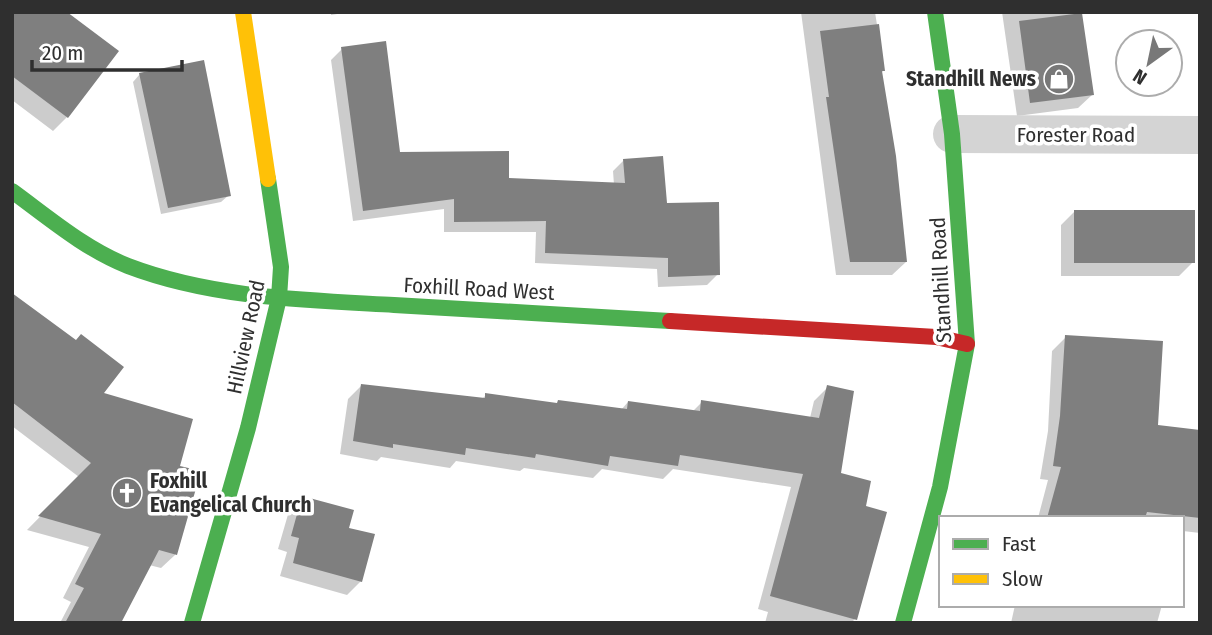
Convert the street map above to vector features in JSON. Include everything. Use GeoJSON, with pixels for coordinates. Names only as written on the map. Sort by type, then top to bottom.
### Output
{"type":"FeatureCollection","features":[{"type":"Feature","properties":{"kind":"street","name":"Hillview Road"},"geometry":{"type":"LineString","coordinates":[[192,623],[248,428],[279,298],[281,267],[243,12]]}},
{"type":"Feature","properties":{"kind":"street","name":"Standhill Road"},"geometry":{"type":"LineString","coordinates":[[903,623],[940,487],[967,344],[952,134],[935,12]]}},
{"type":"Feature","properties":{"kind":"street","name":"Forester Road"},"geometry":{"type":"LineString","coordinates":[[952,134],[1200,135]]}},
{"type":"Feature","properties":{"kind":"street","name":"Foxhill Road West"},"geometry":{"type":"LineString","coordinates":[[12,191],[72,234],[124,264],[192,285],[279,298],[936,337],[967,344]]}},
{"type":"Feature","properties":{"kind":"building"},"geometry":{"type":"Polygon","coordinates":[[[12,12],[67,12],[119,51],[68,118],[12,76],[12,12]]]}},
{"type":"Feature","properties":{"kind":"building"},"geometry":{"type":"Polygon","coordinates":[[[1082,13],[1094,95],[1030,103],[1019,21],[1082,13]]]}},
{"type":"Feature","properties":{"kind":"building"},"geometry":{"type":"Polygon","coordinates":[[[879,24],[885,71],[882,71],[896,156],[907,262],[850,262],[826,97],[829,97],[820,31],[879,24]]]}},
{"type":"Feature","properties":{"kind":"building"},"geometry":{"type":"Polygon","coordinates":[[[386,41],[400,152],[509,151],[509,178],[625,183],[623,159],[663,156],[667,203],[719,202],[720,275],[668,277],[668,258],[545,253],[546,221],[454,222],[454,199],[363,211],[341,47],[386,41]]]}},
{"type":"Feature","properties":{"kind":"building"},"geometry":{"type":"Polygon","coordinates":[[[204,60],[231,196],[168,208],[139,73],[204,60]]]}},
{"type":"Feature","properties":{"kind":"building"},"geometry":{"type":"Polygon","coordinates":[[[1074,210],[1195,210],[1195,263],[1074,263],[1074,210]]]}},
{"type":"Feature","properties":{"kind":"building"},"geometry":{"type":"Polygon","coordinates":[[[12,293],[76,340],[81,334],[124,367],[104,393],[193,419],[180,466],[201,471],[177,555],[159,550],[121,623],[65,623],[84,588],[75,584],[101,534],[38,516],[91,463],[12,402],[12,293]]]}},
{"type":"Feature","properties":{"kind":"building"},"geometry":{"type":"Polygon","coordinates":[[[1065,335],[1163,341],[1158,425],[1200,430],[1200,518],[1147,512],[1146,516],[1048,516],[1061,467],[1053,466],[1060,416],[1065,335]]]}},
{"type":"Feature","properties":{"kind":"building"},"geometry":{"type":"Polygon","coordinates":[[[361,384],[485,398],[485,393],[627,409],[628,401],[700,411],[701,400],[819,418],[827,385],[854,391],[841,473],[871,481],[866,506],[887,512],[857,620],[770,596],[803,474],[680,455],[678,466],[610,456],[608,466],[536,454],[535,458],[466,448],[465,455],[353,441],[361,384]]]}},
{"type":"Feature","properties":{"kind":"building"},"geometry":{"type":"Polygon","coordinates":[[[302,496],[354,510],[349,528],[375,534],[362,582],[293,563],[299,538],[291,536],[302,496]]]}},
{"type":"Feature","properties":{"kind":"traffic: fast"},"geometry":{"type":"LineString","coordinates":[[903,623],[940,487],[967,344],[952,134],[935,12]]}},
{"type":"Feature","properties":{"kind":"traffic: fast"},"geometry":{"type":"LineString","coordinates":[[192,623],[248,428],[279,298],[281,267],[268,179]]}},
{"type":"Feature","properties":{"kind":"traffic: fast"},"geometry":{"type":"LineString","coordinates":[[12,191],[68,232],[112,259],[160,277],[192,285],[293,299],[670,321]]}},
{"type":"Feature","properties":{"kind":"traffic: slow"},"geometry":{"type":"LineString","coordinates":[[243,12],[268,179]]}},
{"type":"Feature","properties":{"kind":"traffic: jam"},"geometry":{"type":"LineString","coordinates":[[670,321],[936,337],[967,344]]}},
{"type":"Feature","properties":{"kind":"place","name":"Standhill News"},"geometry":{"type":"Point","coordinates":[1059,79]}},
{"type":"Feature","properties":{"kind":"place","name":"Foxhill Evangelical Church"},"geometry":{"type":"Point","coordinates":[127,493]}}]}
